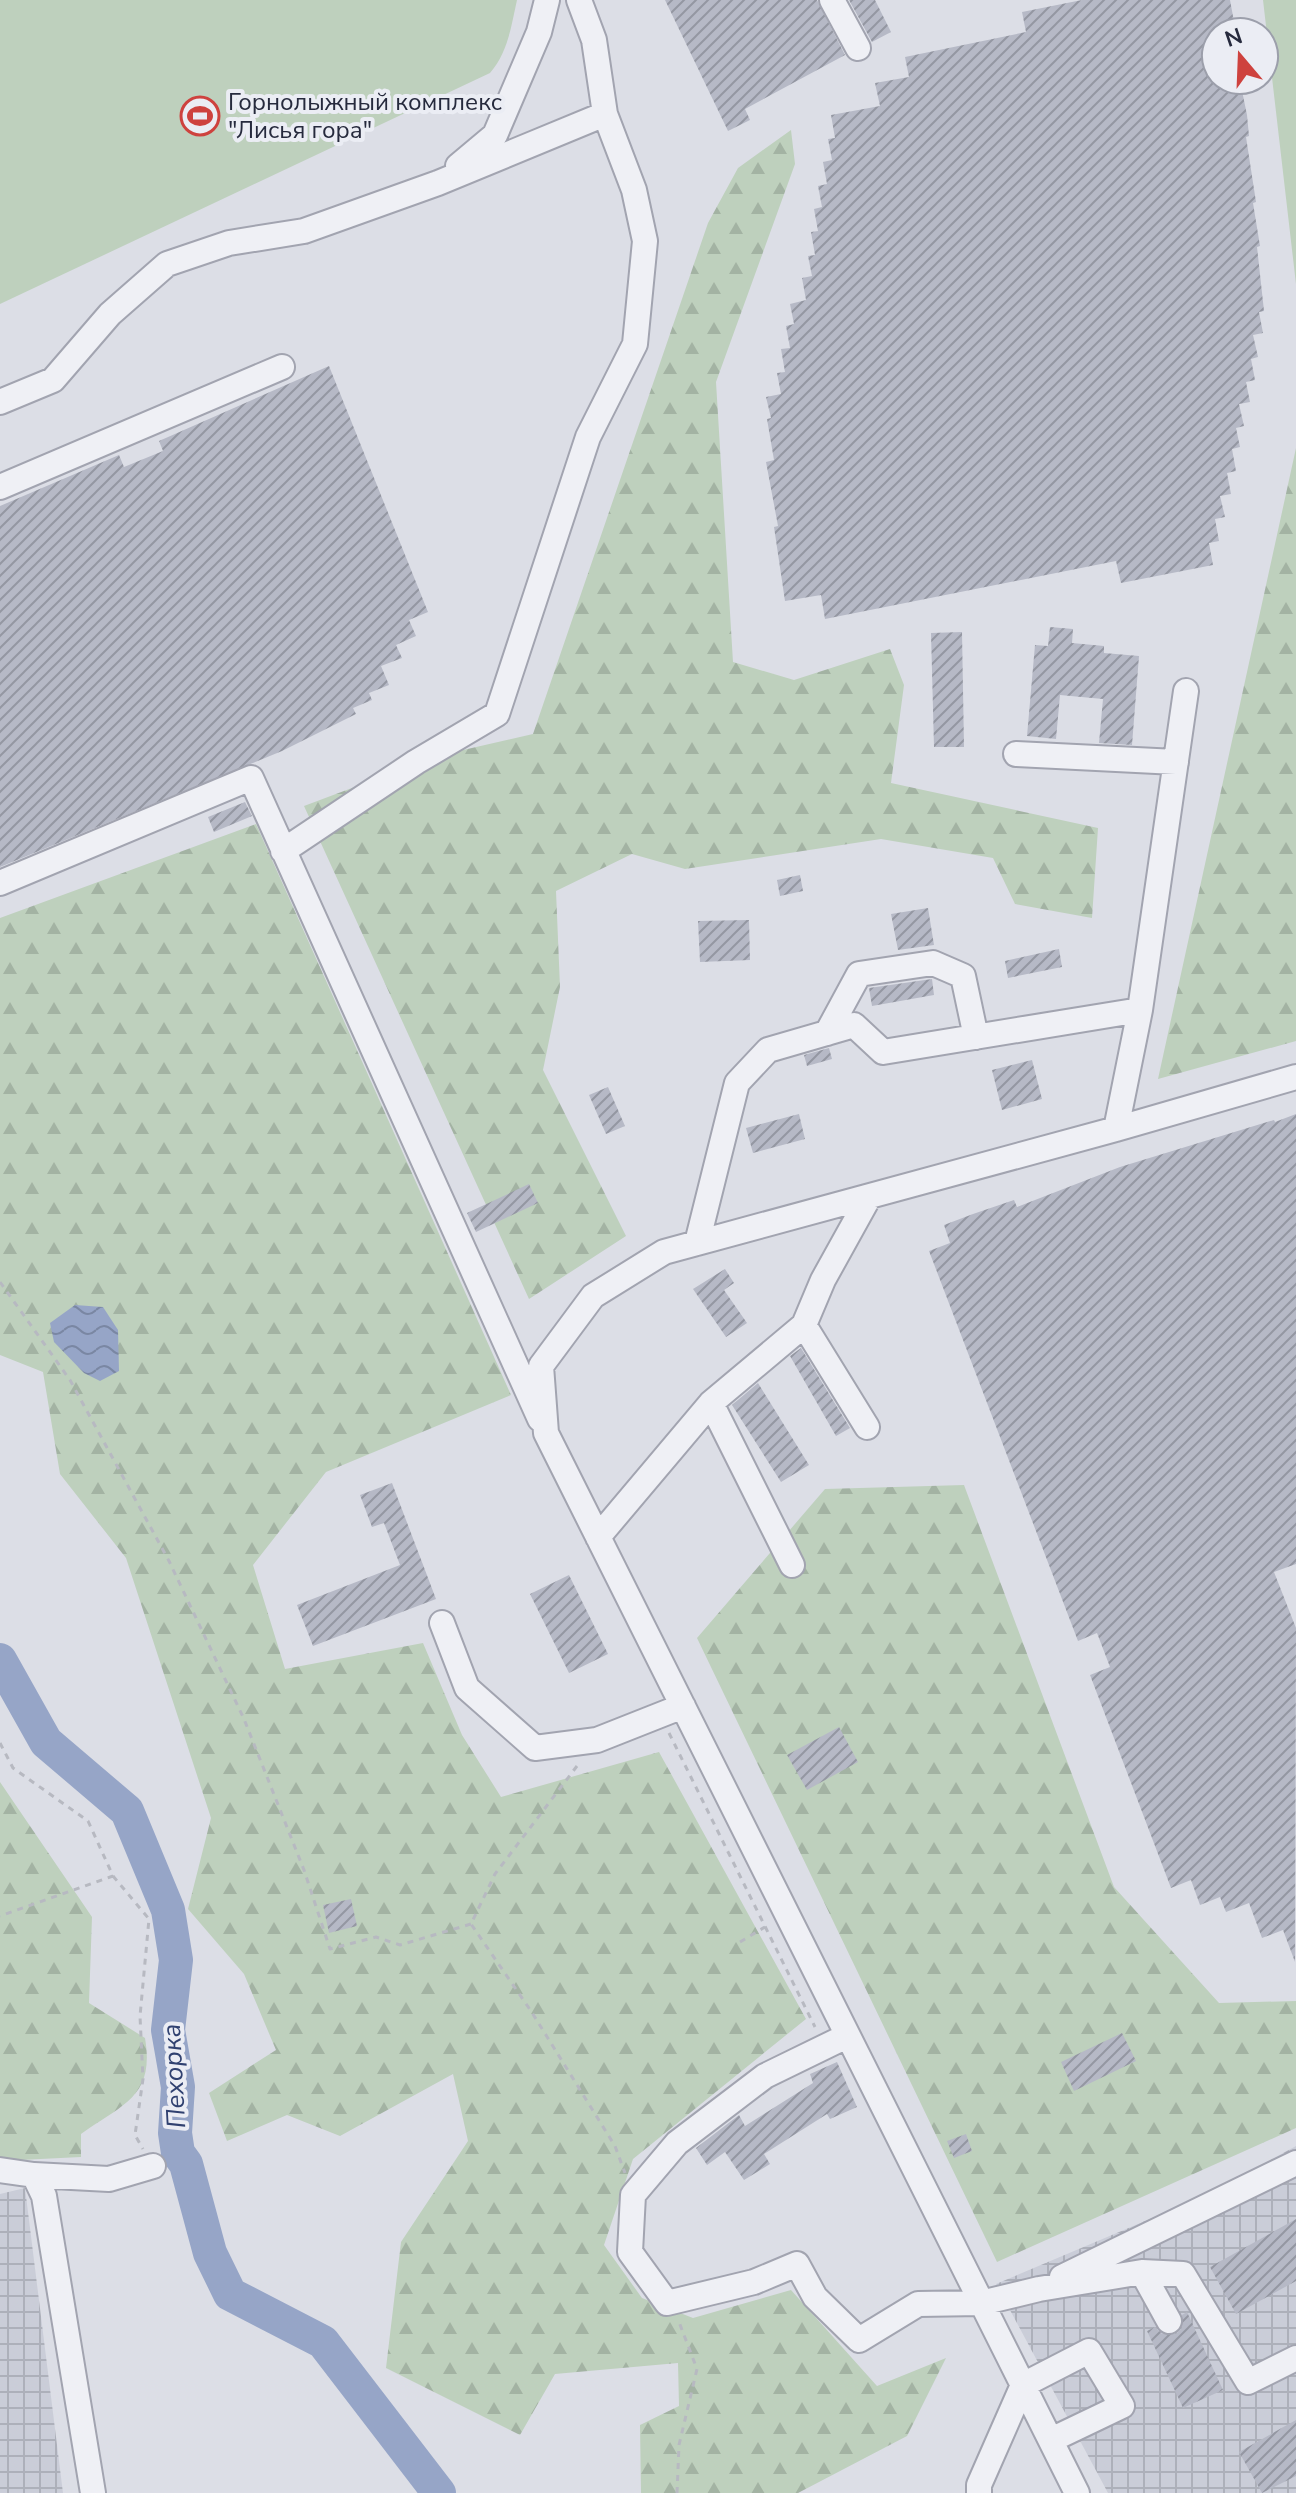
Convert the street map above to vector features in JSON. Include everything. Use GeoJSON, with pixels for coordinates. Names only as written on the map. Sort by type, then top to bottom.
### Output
{"type":"FeatureCollection","features":[{"type":"Feature","properties":{"kind":"street"},"geometry":{"type":"LineString","coordinates":[[438,183],[495,135],[539,32],[547,0]]}},
{"type":"Feature","properties":{"kind":"street"},"geometry":{"type":"LineString","coordinates":[[283,851],[416,762],[497,714],[588,437],[635,344],[645,241],[634,190],[605,114],[594,40],[579,0]]}},
{"type":"Feature","properties":{"kind":"street"},"geometry":{"type":"LineString","coordinates":[[832,0],[858,48]]}},
{"type":"Feature","properties":{"kind":"street"},"geometry":{"type":"LineString","coordinates":[[0,402],[53,380],[110,314],[167,264],[229,243],[304,231],[438,183],[605,114]]}},
{"type":"Feature","properties":{"kind":"street"},"geometry":{"type":"LineString","coordinates":[[0,487],[282,367]]}},
{"type":"Feature","properties":{"kind":"street"},"geometry":{"type":"LineString","coordinates":[[1116,1129],[1140,1010],[1186,691]]}},
{"type":"Feature","properties":{"kind":"street"},"geometry":{"type":"LineString","coordinates":[[1016,754],[1176,762]]}},
{"type":"Feature","properties":{"kind":"street"},"geometry":{"type":"LineString","coordinates":[[0,883],[251,778],[546,1433],[683,1706],[836,2042],[981,2303],[1077,2493]]}},
{"type":"Feature","properties":{"kind":"street"},"geometry":{"type":"LineString","coordinates":[[827,1033],[859,974],[933,963],[963,976],[976,1037]]}},
{"type":"Feature","properties":{"kind":"street"},"geometry":{"type":"LineString","coordinates":[[697,1243],[737,1083],[768,1050],[854,1025],[883,1052],[1140,1010]]}},
{"type":"Feature","properties":{"kind":"street"},"geometry":{"type":"LineString","coordinates":[[546,1433],[541,1366],[593,1296],[664,1252],[1296,1077]]}},
{"type":"Feature","properties":{"kind":"street"},"geometry":{"type":"LineString","coordinates":[[598,1537],[711,1403],[804,1325],[823,1280],[869,1197]]}},
{"type":"Feature","properties":{"kind":"street"},"geometry":{"type":"LineString","coordinates":[[804,1325],[867,1427]]}},
{"type":"Feature","properties":{"kind":"street"},"geometry":{"type":"LineString","coordinates":[[711,1403],[792,1565]]}},
{"type":"Feature","properties":{"kind":"street"},"geometry":{"type":"LineString","coordinates":[[442,1623],[467,1688],[535,1748],[597,1740],[683,1706]]}},
{"type":"Feature","properties":{"kind":"street"},"geometry":{"type":"LineString","coordinates":[[836,2042],[765,2076],[677,2143],[633,2195],[630,2252],[667,2303],[754,2282],[797,2264],[815,2297],[859,2340],[918,2304],[981,2303],[1039,2289],[1142,2272],[1183,2274],[1248,2382],[1296,2358]]}},
{"type":"Feature","properties":{"kind":"street"},"geometry":{"type":"LineString","coordinates":[[1039,2289],[1296,2163]]}},
{"type":"Feature","properties":{"kind":"street"},"geometry":{"type":"LineString","coordinates":[[0,2170],[109,2179],[153,2166]]}},
{"type":"Feature","properties":{"kind":"street"},"geometry":{"type":"LineString","coordinates":[[34,2175],[44,2196],[93,2493]]}},
{"type":"Feature","properties":{"kind":"street"},"geometry":{"type":"LineString","coordinates":[[1142,2272],[1169,2321]]}},
{"type":"Feature","properties":{"kind":"street"},"geometry":{"type":"LineString","coordinates":[[979,2493],[979,2485],[1023,2385],[1089,2351],[1122,2406],[1051,2440]]}},
{"type":"Feature","properties":{"kind":"path"},"geometry":{"type":"LineString","coordinates":[[0,1282],[70,1380],[169,1561],[244,1719],[304,1870],[330,1949],[376,1937],[400,1945],[471,1924],[495,1874],[597,1740]]}},
{"type":"Feature","properties":{"kind":"path"},"geometry":{"type":"LineString","coordinates":[[660,1715],[765,1927],[836,2042]]}},
{"type":"Feature","properties":{"kind":"path"},"geometry":{"type":"LineString","coordinates":[[0,1743],[13,1768],[88,1821],[113,1876],[149,1919],[140,2016],[143,2079],[135,2135],[153,2166]]}},
{"type":"Feature","properties":{"kind":"path"},"geometry":{"type":"LineString","coordinates":[[0,1916],[113,1876]]}},
{"type":"Feature","properties":{"kind":"path"},"geometry":{"type":"LineString","coordinates":[[471,1924],[531,2011],[615,2146],[633,2195]]}},
{"type":"Feature","properties":{"kind":"path"},"geometry":{"type":"LineString","coordinates":[[740,1942],[765,1927]]}},
{"type":"Feature","properties":{"kind":"path"},"geometry":{"type":"LineString","coordinates":[[667,2303],[676,2316],[697,2369],[679,2445],[677,2493]]}},
{"type":"Feature","properties":{"kind":"shaded area"},"geometry":{"type":"Polygon","coordinates":[[[1296,2146],[1296,2493],[1108,2493],[996,2284],[1209,2194],[1296,2146]]]}},
{"type":"Feature","properties":{"kind":"shaded area"},"geometry":{"type":"Polygon","coordinates":[[[25,2188],[63,2493],[0,2493],[0,2194],[25,2188]]]}},
{"type":"Feature","properties":{"kind":"green space","name":"Горнолыжный комплекс \"Лисья гора\""},"geometry":{"type":"Polygon","coordinates":[[[0,0],[517,0],[505,48],[490,73],[0,304],[0,0]]]}},
{"type":"Feature","properties":{"kind":"green space"},"geometry":{"type":"Polygon","coordinates":[[[1263,0],[1296,0],[1296,284],[1274,96],[1280,96],[1280,16],[1265,16],[1263,0]]]}},
{"type":"Feature","properties":{"kind":"green space"},"geometry":{"type":"Polygon","coordinates":[[[791,130],[795,164],[716,382],[733,662],[794,680],[890,649],[904,685],[891,783],[1098,828],[1092,918],[1015,904],[993,858],[881,839],[685,869],[632,854],[556,891],[560,987],[543,1070],[626,1236],[529,1299],[304,806],[437,756],[533,734],[708,223],[738,168],[791,130]]]}},
{"type":"Feature","properties":{"kind":"green space"},"geometry":{"type":"Polygon","coordinates":[[[1296,448],[1296,1041],[1158,1079],[1296,448]]]}},
{"type":"Feature","properties":{"kind":"green space"},"geometry":{"type":"Polygon","coordinates":[[[256,824],[511,1395],[326,1472],[253,1565],[285,1669],[423,1643],[462,1735],[501,1797],[659,1752],[806,2019],[633,2159],[604,2245],[642,2298],[693,2318],[791,2290],[877,2386],[946,2358],[907,2436],[798,2493],[641,2493],[640,2425],[679,2406],[678,2363],[555,2374],[520,2435],[386,2368],[401,2242],[468,2141],[453,2074],[340,2136],[287,2115],[227,2141],[209,2093],[276,2050],[244,1974],[188,1909],[211,1818],[126,1558],[60,1474],[43,1372],[0,1355],[0,918],[256,824]]]}},
{"type":"Feature","properties":{"kind":"green space"},"geometry":{"type":"Polygon","coordinates":[[[964,1485],[1114,1887],[1219,2003],[1296,2001],[1296,2128],[997,2262],[697,1638],[825,1489],[964,1485]]]}},
{"type":"Feature","properties":{"kind":"green space"},"geometry":{"type":"Polygon","coordinates":[[[0,1782],[92,1917],[89,2003],[145,2038],[147,2058],[140,2086],[122,2106],[81,2134],[81,2157],[0,2161],[0,1782]]]}},
{"type":"Feature","properties":{"kind":"water"},"geometry":{"type":"Polygon","coordinates":[[[75,1305],[103,1307],[118,1330],[119,1371],[100,1381],[84,1373],[54,1342],[50,1323],[75,1305]]]}},
{"type":"Feature","properties":{"kind":"building"},"geometry":{"type":"Polygon","coordinates":[[[665,0],[817,0],[845,55],[745,109],[750,120],[728,131],[665,0]]]}},
{"type":"Feature","properties":{"kind":"building"},"geometry":{"type":"Polygon","coordinates":[[[849,0],[875,0],[891,32],[872,42],[849,0]]]}},
{"type":"Feature","properties":{"kind":"building"},"geometry":{"type":"Polygon","coordinates":[[[1082,0],[1230,0],[1233,16],[1200,16],[1200,96],[1243,96],[1256,202],[1253,203],[1260,246],[1257,247],[1264,311],[1259,312],[1263,333],[1253,335],[1258,357],[1251,359],[1255,380],[1246,382],[1250,402],[1239,404],[1244,426],[1236,428],[1240,447],[1232,449],[1236,471],[1227,473],[1231,494],[1220,496],[1225,517],[1215,519],[1219,541],[1209,543],[1213,565],[1121,583],[1116,561],[825,619],[821,595],[785,601],[774,527],[778,526],[766,462],[774,460],[766,397],[781,394],[777,373],[785,372],[781,349],[790,348],[786,326],[794,324],[790,304],[806,300],[802,278],[812,276],[808,256],[815,255],[811,232],[818,231],[814,209],[822,207],[818,186],[827,184],[823,162],[832,160],[828,139],[835,138],[831,115],[880,106],[875,83],[909,77],[905,57],[1026,32],[1022,12],[1082,0]]]}},
{"type":"Feature","properties":{"kind":"building"},"geometry":{"type":"Polygon","coordinates":[[[329,366],[428,612],[409,620],[416,636],[396,645],[402,658],[381,666],[389,685],[369,693],[372,700],[353,708],[356,714],[282,751],[0,867],[0,506],[119,455],[124,467],[163,451],[159,441],[329,366]]]}},
{"type":"Feature","properties":{"kind":"building"},"geometry":{"type":"Polygon","coordinates":[[[1050,627],[1073,629],[1072,643],[1104,646],[1104,653],[1139,656],[1132,745],[1099,743],[1103,699],[1060,695],[1056,739],[1027,736],[1035,645],[1048,646],[1050,627]]]}},
{"type":"Feature","properties":{"kind":"building"},"geometry":{"type":"Polygon","coordinates":[[[962,632],[964,747],[934,747],[931,633],[962,632]]]}},
{"type":"Feature","properties":{"kind":"building"},"geometry":{"type":"Polygon","coordinates":[[[245,802],[252,816],[214,832],[208,817],[245,802]]]}},
{"type":"Feature","properties":{"kind":"building"},"geometry":{"type":"Polygon","coordinates":[[[800,875],[803,891],[780,896],[777,880],[800,875]]]}},
{"type":"Feature","properties":{"kind":"building"},"geometry":{"type":"Polygon","coordinates":[[[928,908],[934,945],[898,950],[891,914],[928,908]]]}},
{"type":"Feature","properties":{"kind":"building"},"geometry":{"type":"Polygon","coordinates":[[[749,920],[750,960],[700,962],[698,921],[749,920]]]}},
{"type":"Feature","properties":{"kind":"building"},"geometry":{"type":"Polygon","coordinates":[[[1059,949],[1062,967],[1008,978],[1005,961],[1059,949]]]}},
{"type":"Feature","properties":{"kind":"building"},"geometry":{"type":"Polygon","coordinates":[[[932,979],[934,995],[872,1006],[869,988],[932,979]]]}},
{"type":"Feature","properties":{"kind":"building"},"geometry":{"type":"Polygon","coordinates":[[[829,1048],[832,1059],[807,1066],[804,1055],[829,1048]]]}},
{"type":"Feature","properties":{"kind":"building"},"geometry":{"type":"Polygon","coordinates":[[[1032,1060],[1042,1099],[1002,1110],[992,1070],[1032,1060]]]}},
{"type":"Feature","properties":{"kind":"building"},"geometry":{"type":"Polygon","coordinates":[[[608,1087],[625,1126],[606,1134],[589,1095],[608,1087]]]}},
{"type":"Feature","properties":{"kind":"building"},"geometry":{"type":"Polygon","coordinates":[[[799,1114],[805,1139],[753,1153],[746,1128],[799,1114]]]}},
{"type":"Feature","properties":{"kind":"building"},"geometry":{"type":"Polygon","coordinates":[[[1296,1114],[1296,1564],[1274,1572],[1296,1628],[1295,1962],[1283,1930],[1262,1938],[1249,1903],[1226,1912],[1220,1897],[1200,1905],[1191,1880],[1171,1888],[1090,1675],[1110,1667],[1097,1633],[1078,1641],[929,1251],[950,1243],[944,1225],[973,1214],[1014,1200],[1017,1207],[1120,1167],[1296,1114]]]}},
{"type":"Feature","properties":{"kind":"building"},"geometry":{"type":"Polygon","coordinates":[[[529,1184],[538,1203],[476,1232],[467,1213],[529,1184]]]}},
{"type":"Feature","properties":{"kind":"building"},"geometry":{"type":"Polygon","coordinates":[[[725,1269],[734,1283],[724,1290],[747,1323],[726,1337],[693,1289],[725,1269]]]}},
{"type":"Feature","properties":{"kind":"building"},"geometry":{"type":"Polygon","coordinates":[[[801,1348],[850,1428],[836,1436],[790,1356],[801,1348]]]}},
{"type":"Feature","properties":{"kind":"building"},"geometry":{"type":"Polygon","coordinates":[[[758,1383],[809,1465],[781,1482],[732,1405],[758,1383]]]}},
{"type":"Feature","properties":{"kind":"building"},"geometry":{"type":"Polygon","coordinates":[[[392,1483],[436,1599],[313,1646],[297,1605],[400,1565],[384,1523],[372,1527],[360,1495],[392,1483]]]}},
{"type":"Feature","properties":{"kind":"building"},"geometry":{"type":"Polygon","coordinates":[[[569,1575],[608,1654],[569,1673],[530,1594],[569,1575]]]}},
{"type":"Feature","properties":{"kind":"building"},"geometry":{"type":"Polygon","coordinates":[[[839,1727],[858,1762],[807,1790],[787,1755],[839,1727]]]}},
{"type":"Feature","properties":{"kind":"building"},"geometry":{"type":"Polygon","coordinates":[[[351,1899],[357,1926],[329,1933],[323,1905],[351,1899]]]}},
{"type":"Feature","properties":{"kind":"building"},"geometry":{"type":"Polygon","coordinates":[[[1122,2033],[1136,2061],[1074,2091],[1061,2062],[1122,2033]]]}},
{"type":"Feature","properties":{"kind":"building"},"geometry":{"type":"Polygon","coordinates":[[[837,2062],[857,2107],[830,2119],[827,2114],[764,2154],[770,2164],[744,2180],[725,2152],[707,2165],[696,2148],[739,2115],[745,2126],[813,2083],[810,2074],[837,2062]]]}},
{"type":"Feature","properties":{"kind":"building"},"geometry":{"type":"Polygon","coordinates":[[[966,2134],[972,2151],[954,2158],[947,2141],[966,2134]]]}},
{"type":"Feature","properties":{"kind":"building"},"geometry":{"type":"Polygon","coordinates":[[[1296,2219],[1296,2281],[1236,2314],[1210,2267],[1296,2219]]]}},
{"type":"Feature","properties":{"kind":"building"},"geometry":{"type":"Polygon","coordinates":[[[1187,2312],[1223,2390],[1183,2408],[1147,2331],[1155,2327],[1162,2334],[1176,2334],[1182,2328],[1182,2315],[1187,2312]]]}},
{"type":"Feature","properties":{"kind":"building"},"geometry":{"type":"Polygon","coordinates":[[[1296,2420],[1296,2476],[1262,2493],[1239,2452],[1296,2420]]]}},
{"type":"Feature","properties":{"kind":"waterway","name":"Пехорка"},"geometry":{"type":"LineString","coordinates":[[0,1660],[46,1742],[127,1811],[168,1910],[176,1960],[168,2030],[178,2087],[175,2133],[178,2153],[186,2164],[210,2253],[230,2294],[323,2342],[439,2493]]}},
{"type":"Feature","properties":{"kind":"place","name":"Горнолыжный комплекс \"Лисья гора\""},"geometry":{"type":"Point","coordinates":[200,116]}}]}
